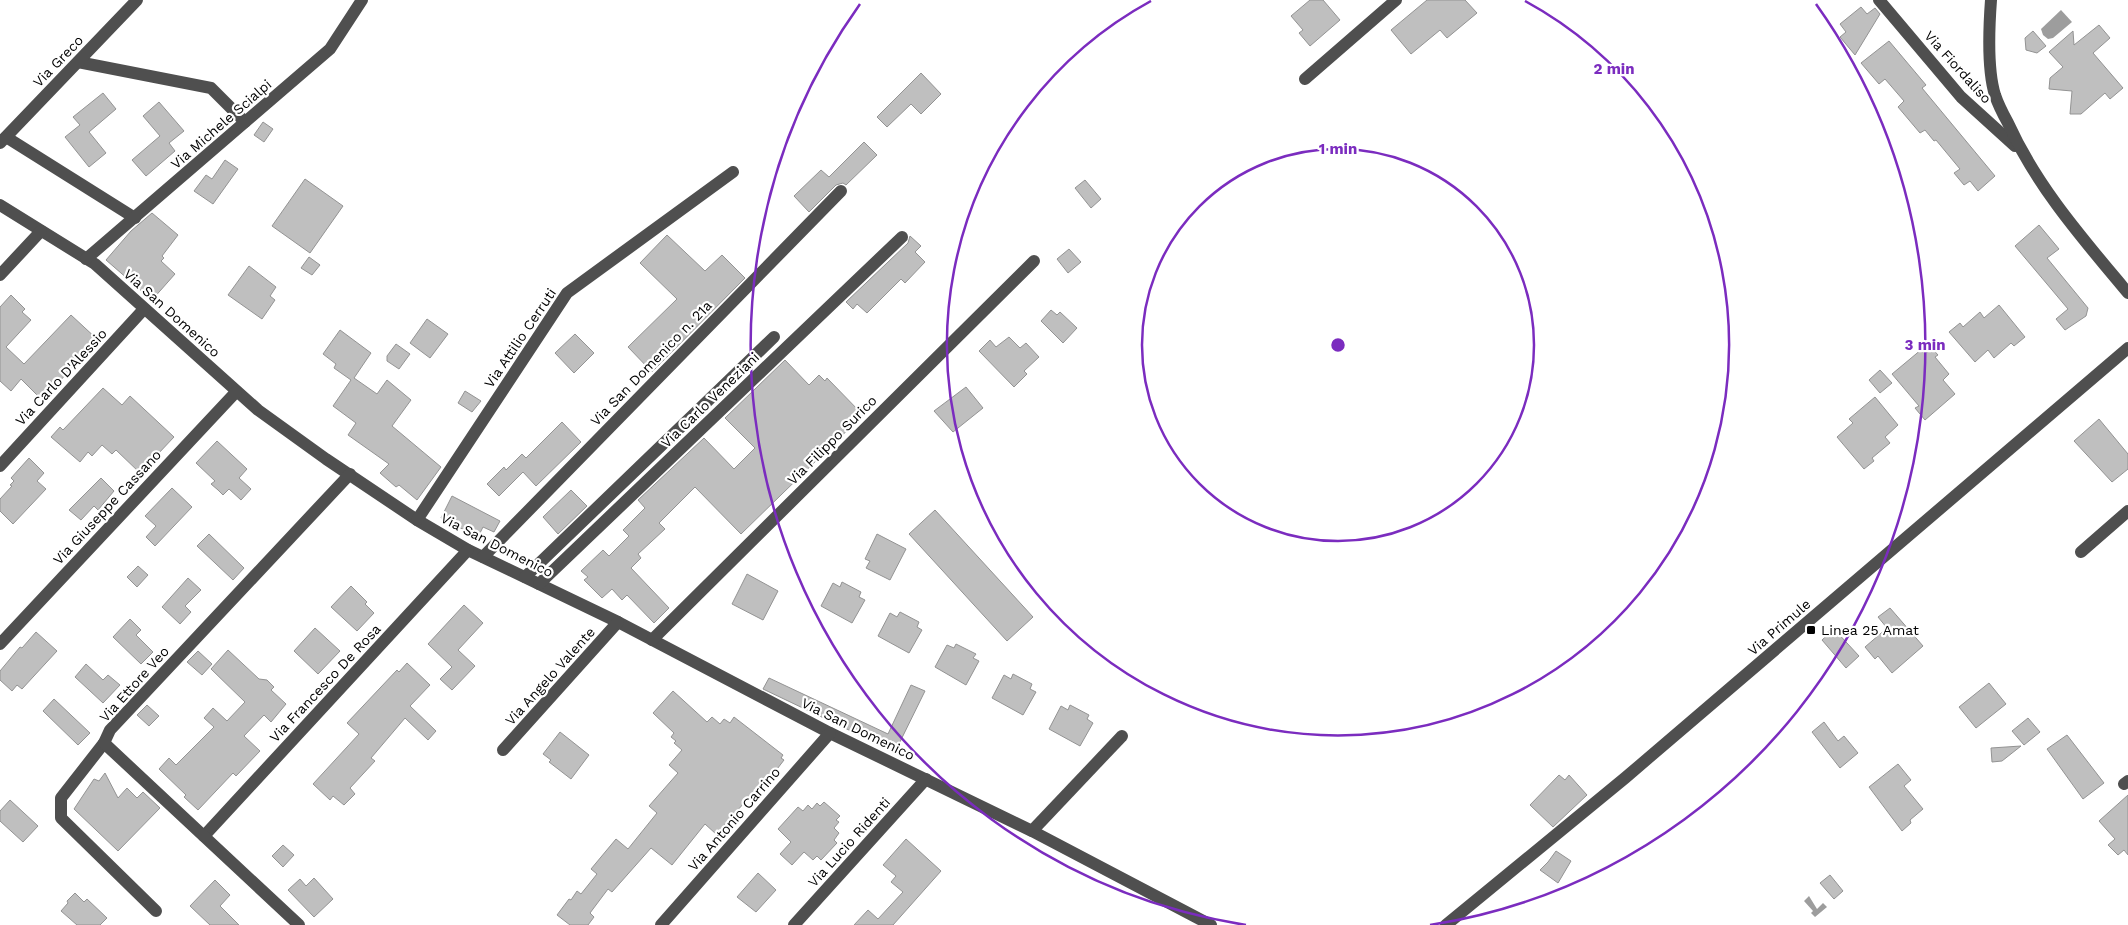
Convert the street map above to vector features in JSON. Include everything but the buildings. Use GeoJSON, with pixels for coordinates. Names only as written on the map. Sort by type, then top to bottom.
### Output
{"type":"FeatureCollection","features":[{"type":"Feature","properties":{"kind":"street","name":"Via Greco"},"geometry":{"type":"LineString","coordinates":[[3,140],[137,0]]}},
{"type":"Feature","properties":{"kind":"street","name":"Via Michele Scialpi"},"geometry":{"type":"LineString","coordinates":[[86,259],[330,49],[362,0]]}},
{"type":"Feature","properties":{"kind":"street"},"geometry":{"type":"LineString","coordinates":[[1305,79],[1396,0]]}},
{"type":"Feature","properties":{"kind":"street","name":"Via Fiordaliso"},"geometry":{"type":"LineString","coordinates":[[1879,0],[1961,97],[2020,149]]}},
{"type":"Feature","properties":{"kind":"street"},"geometry":{"type":"LineString","coordinates":[[1991,0],[1990,60],[1994,94],[2020,149],[2039,181],[2068,221],[2128,293]]}},
{"type":"Feature","properties":{"kind":"street"},"geometry":{"type":"LineString","coordinates":[[78,62],[210,88],[245,122]]}},
{"type":"Feature","properties":{"kind":"street"},"geometry":{"type":"LineString","coordinates":[[3,140],[135,218]]}},
{"type":"Feature","properties":{"kind":"street","name":"Via Attilio Cerruti"},"geometry":{"type":"LineString","coordinates":[[418,520],[567,293],[733,172]]}},
{"type":"Feature","properties":{"kind":"street","name":"Via San Domenico n. 21a"},"geometry":{"type":"LineString","coordinates":[[483,557],[841,190]]}},
{"type":"Feature","properties":{"kind":"street","name":"Via San Domenico"},"geometry":{"type":"LineString","coordinates":[[0,205],[95,264],[258,410],[418,520],[468,550],[618,622],[830,733],[1032,831],[1211,925]]}},
{"type":"Feature","properties":{"kind":"street"},"geometry":{"type":"LineString","coordinates":[[0,274],[41,231]]}},
{"type":"Feature","properties":{"kind":"street","name":"Via Carlo Veneziani"},"geometry":{"type":"LineString","coordinates":[[539,584],[902,237]]}},
{"type":"Feature","properties":{"kind":"street","name":"Via Filippo Surico"},"geometry":{"type":"LineString","coordinates":[[652,640],[1034,261]]}},
{"type":"Feature","properties":{"kind":"street","name":"Via Carlo D'Alessio"},"geometry":{"type":"LineString","coordinates":[[0,466],[144,309]]}},
{"type":"Feature","properties":{"kind":"street"},"geometry":{"type":"LineString","coordinates":[[525,577],[774,337]]}},
{"type":"Feature","properties":{"kind":"street","name":"Via Primule"},"geometry":{"type":"LineString","coordinates":[[1446,925],[1625,778],[2128,348]]}},
{"type":"Feature","properties":{"kind":"street","name":"Via Giuseppe Cassano"},"geometry":{"type":"LineString","coordinates":[[0,644],[236,392]]}},
{"type":"Feature","properties":{"kind":"street","name":"Via Ettore Veo"},"geometry":{"type":"LineString","coordinates":[[299,925],[104,743],[110,730],[350,474]]}},
{"type":"Feature","properties":{"kind":"street"},"geometry":{"type":"LineString","coordinates":[[2081,552],[2128,511]]}},
{"type":"Feature","properties":{"kind":"street","name":"Via Francesco De Rosa"},"geometry":{"type":"LineString","coordinates":[[204,836],[468,550]]}},
{"type":"Feature","properties":{"kind":"street","name":"Via Angelo Valente"},"geometry":{"type":"LineString","coordinates":[[503,750],[618,622]]}},
{"type":"Feature","properties":{"kind":"street","name":"Via Antonio Carrino"},"geometry":{"type":"LineString","coordinates":[[661,925],[830,733]]}},
{"type":"Feature","properties":{"kind":"street"},"geometry":{"type":"LineString","coordinates":[[1032,831],[1122,736]]}},
{"type":"Feature","properties":{"kind":"street"},"geometry":{"type":"LineString","coordinates":[[104,743],[61,798],[61,818],[156,911]]}},
{"type":"Feature","properties":{"kind":"street","name":"Via Lucio Ridenti"},"geometry":{"type":"LineString","coordinates":[[794,925],[926,779]]}},
{"type":"Feature","properties":{"kind":"shaded area"},"geometry":{"type":"Polygon","coordinates":[[[2061,10],[2072,22],[2053,38],[2048,39],[2043,35],[2041,29],[2061,10]]]}},
{"type":"Feature","properties":{"kind":"shaded area"},"geometry":{"type":"Polygon","coordinates":[[[1809,896],[1817,909],[1823,903],[1827,907],[1815,917],[1811,913],[1813,911],[1804,901],[1809,896]]]}},
{"type":"Feature","properties":{"kind":"place","name":"Linea 25 Amat"},"geometry":{"type":"Point","coordinates":[1811,630]}}]}
